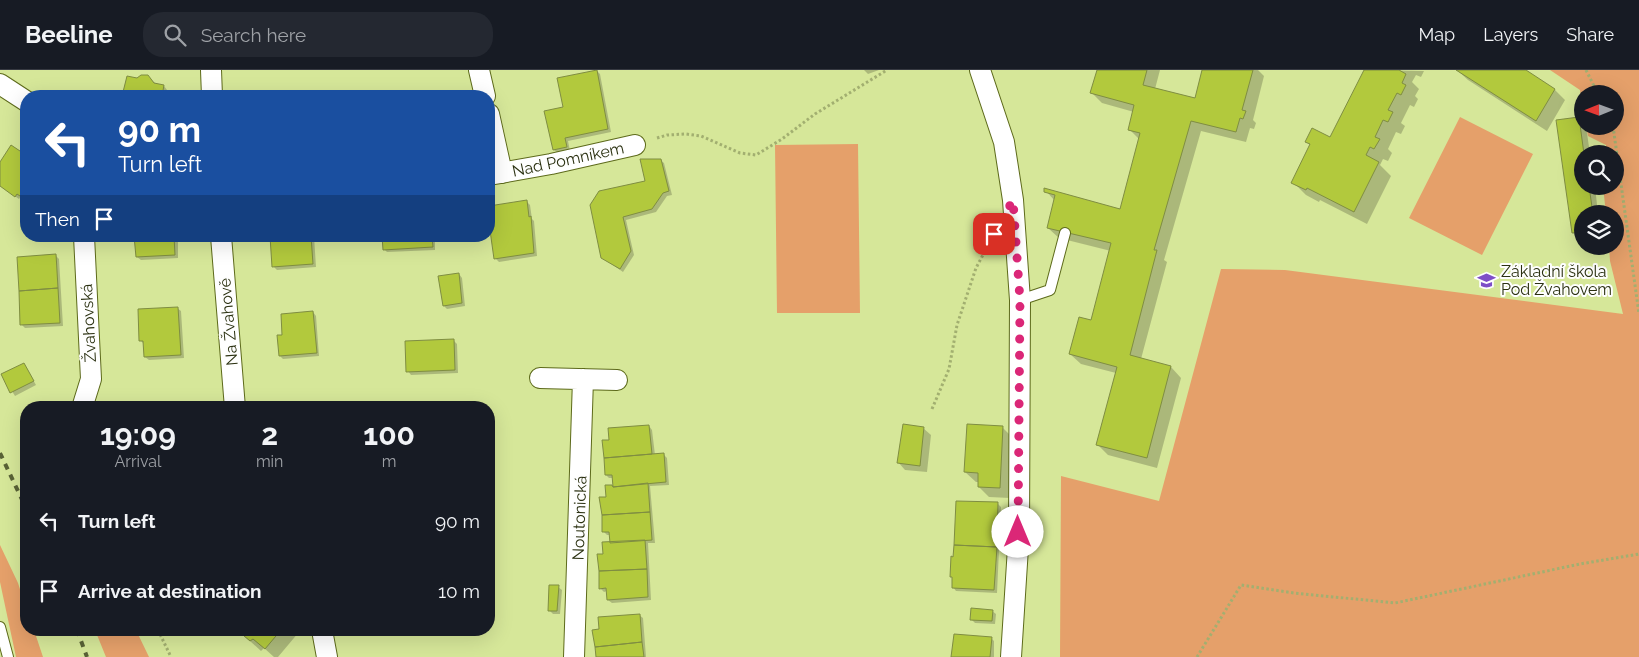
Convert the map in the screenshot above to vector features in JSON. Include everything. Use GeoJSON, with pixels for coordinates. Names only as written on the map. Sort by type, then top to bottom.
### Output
{"type":"FeatureCollection","features":[{"type":"Feature","properties":{"kind":"street"},"geometry":{"type":"LineString","coordinates":[[211,70],[212,90]]}},
{"type":"Feature","properties":{"kind":"street"},"geometry":{"type":"LineString","coordinates":[[479,70],[484,90]]}},
{"type":"Feature","properties":{"kind":"street"},"geometry":{"type":"LineString","coordinates":[[980,70],[1004,142],[1013,200],[1020,300],[1018,532],[1011,657]]}},
{"type":"Feature","properties":{"kind":"street"},"geometry":{"type":"LineString","coordinates":[[0,84],[20,97]]}},
{"type":"Feature","properties":{"kind":"street","name":"Nad Pomníkem"},"geometry":{"type":"LineString","coordinates":[[495,174],[634,146]]}},
{"type":"Feature","properties":{"kind":"street","name":"Žvahovská"},"geometry":{"type":"LineString","coordinates":[[84,242],[91,379],[84,401]]}},
{"type":"Feature","properties":{"kind":"street","name":"Na Žvahově"},"geometry":{"type":"LineString","coordinates":[[221,242],[234,401]]}},
{"type":"Feature","properties":{"kind":"street"},"geometry":{"type":"LineString","coordinates":[[540,378],[617,380]]}},
{"type":"Feature","properties":{"kind":"street","name":"Noutonická"},"geometry":{"type":"LineString","coordinates":[[574,657],[583,379]]}},
{"type":"Feature","properties":{"kind":"street"},"geometry":{"type":"LineString","coordinates":[[323,636],[326,657]]}},
{"type":"Feature","properties":{"kind":"lane"},"geometry":{"type":"LineString","coordinates":[[1020,300],[1050,290],[1065,232]]}},
{"type":"Feature","properties":{"kind":"lane"},"geometry":{"type":"LineString","coordinates":[[0,627],[8,657]]}},
{"type":"Feature","properties":{"kind":"path"},"geometry":{"type":"LineString","coordinates":[[634,146],[667,135],[686,134],[701,136],[740,153],[756,155],[782,139],[815,114],[888,70]]}},
{"type":"Feature","properties":{"kind":"path"},"geometry":{"type":"LineString","coordinates":[[1586,70],[1594,85]]}},
{"type":"Feature","properties":{"kind":"path"},"geometry":{"type":"LineString","coordinates":[[1614,135],[1639,314]]}},
{"type":"Feature","properties":{"kind":"path"},"geometry":{"type":"LineString","coordinates":[[932,409],[949,369],[957,326],[976,268],[994,234]]}},
{"type":"Feature","properties":{"kind":"path"},"geometry":{"type":"LineString","coordinates":[[1197,657],[1241,585],[1294,593],[1394,603],[1580,564],[1639,554]]}},
{"type":"Feature","properties":{"kind":"path"},"geometry":{"type":"LineString","coordinates":[[161,636],[171,657]]}},
{"type":"Feature","properties":{"kind":"shaded area"},"geometry":{"type":"Polygon","coordinates":[[[1550,70],[1639,70],[1639,657],[1060,657],[1061,476],[1159,501],[1221,269],[1285,270],[1623,314],[1610,255],[1624,255],[1624,205],[1605,205],[1604,195],[1624,195],[1624,145],[1606,145],[1588,135],[1624,135],[1624,85],[1574,86],[1550,70]]]}},
{"type":"Feature","properties":{"kind":"shaded area"},"geometry":{"type":"Polygon","coordinates":[[[1460,117],[1533,154],[1482,255],[1409,218],[1460,117]]]}},
{"type":"Feature","properties":{"kind":"shaded area"},"geometry":{"type":"Polygon","coordinates":[[[858,144],[860,313],[777,313],[775,145],[858,144]]]}},
{"type":"Feature","properties":{"kind":"shaded area"},"geometry":{"type":"Polygon","coordinates":[[[0,545],[20,589],[20,636],[36,636],[43,657],[16,657],[0,582],[0,545]]]}},
{"type":"Feature","properties":{"kind":"shaded area"},"geometry":{"type":"Polygon","coordinates":[[[97,636],[139,636],[149,657],[106,657],[97,636]]]}},
{"type":"Feature","properties":{"kind":"building"},"geometry":{"type":"Polygon","coordinates":[[[597,70],[608,129],[565,138],[567,147],[553,150],[544,111],[563,107],[557,78],[597,70]]]}},
{"type":"Feature","properties":{"kind":"building"},"geometry":{"type":"Polygon","coordinates":[[[1097,70],[1147,70],[1143,85],[1195,98],[1202,70],[1253,70],[1242,110],[1246,111],[1243,119],[1240,118],[1236,132],[1191,121],[1154,250],[1157,250],[1130,355],[1171,366],[1147,458],[1096,445],[1117,367],[1069,354],[1079,317],[1091,320],[1111,243],[1047,228],[1055,195],[1044,192],[1044,188],[1120,209],[1140,133],[1128,130],[1134,105],[1090,93],[1097,70]]]}},
{"type":"Feature","properties":{"kind":"building"},"geometry":{"type":"Polygon","coordinates":[[[1364,70],[1399,70],[1406,74],[1402,83],[1406,85],[1401,95],[1397,93],[1388,110],[1393,112],[1388,122],[1383,120],[1375,137],[1380,139],[1374,149],[1370,147],[1366,155],[1379,162],[1354,212],[1307,188],[1306,190],[1291,183],[1310,144],[1305,142],[1312,128],[1330,137],[1364,70]]]}},
{"type":"Feature","properties":{"kind":"building"},"geometry":{"type":"Polygon","coordinates":[[[1456,70],[1526,70],[1555,89],[1536,121],[1456,70]]]}},
{"type":"Feature","properties":{"kind":"building"},"geometry":{"type":"Polygon","coordinates":[[[141,75],[148,75],[154,83],[164,85],[163,90],[124,90],[127,76],[137,78],[141,75]]]}},
{"type":"Feature","properties":{"kind":"building"},"geometry":{"type":"Polygon","coordinates":[[[1574,118],[1574,135],[1581,135],[1583,145],[1574,145],[1574,195],[1590,195],[1592,205],[1574,205],[1574,233],[1572,233],[1556,120],[1574,118]]]}},
{"type":"Feature","properties":{"kind":"building"},"geometry":{"type":"Polygon","coordinates":[[[11,145],[20,151],[20,196],[17,194],[15,197],[0,186],[0,162],[11,145]]]}},
{"type":"Feature","properties":{"kind":"building"},"geometry":{"type":"Polygon","coordinates":[[[640,159],[661,159],[669,191],[663,193],[652,209],[623,217],[631,251],[620,269],[601,258],[590,205],[599,191],[645,181],[640,159]]]}},
{"type":"Feature","properties":{"kind":"building"},"geometry":{"type":"Polygon","coordinates":[[[527,200],[529,217],[531,216],[534,253],[494,259],[492,242],[495,242],[495,205],[527,200]]]}},
{"type":"Feature","properties":{"kind":"building"},"geometry":{"type":"Polygon","coordinates":[[[135,242],[174,242],[175,255],[136,257],[135,242]]]}},
{"type":"Feature","properties":{"kind":"building"},"geometry":{"type":"Polygon","coordinates":[[[270,242],[311,242],[313,264],[272,267],[270,242]]]}},
{"type":"Feature","properties":{"kind":"building"},"geometry":{"type":"Polygon","coordinates":[[[382,242],[433,242],[433,247],[383,250],[382,242]]]}},
{"type":"Feature","properties":{"kind":"building"},"geometry":{"type":"Polygon","coordinates":[[[56,254],[58,288],[19,291],[17,257],[56,254]]]}},
{"type":"Feature","properties":{"kind":"building"},"geometry":{"type":"Polygon","coordinates":[[[459,273],[462,303],[443,306],[438,276],[459,273]]]}},
{"type":"Feature","properties":{"kind":"building"},"geometry":{"type":"Polygon","coordinates":[[[58,288],[60,323],[20,325],[19,291],[58,288]]]}},
{"type":"Feature","properties":{"kind":"building"},"geometry":{"type":"Polygon","coordinates":[[[178,307],[181,355],[144,357],[143,341],[139,341],[138,309],[178,307]]]}},
{"type":"Feature","properties":{"kind":"building"},"geometry":{"type":"Polygon","coordinates":[[[313,311],[317,353],[279,356],[277,335],[282,335],[281,314],[313,311]]]}},
{"type":"Feature","properties":{"kind":"building"},"geometry":{"type":"Polygon","coordinates":[[[454,339],[455,370],[406,372],[405,341],[454,339]]]}},
{"type":"Feature","properties":{"kind":"building"},"geometry":{"type":"Polygon","coordinates":[[[24,363],[34,381],[10,393],[1,374],[24,363]]]}},
{"type":"Feature","properties":{"kind":"building"},"geometry":{"type":"Polygon","coordinates":[[[903,424],[924,427],[920,466],[897,463],[903,424]]]}},
{"type":"Feature","properties":{"kind":"building"},"geometry":{"type":"Polygon","coordinates":[[[967,424],[1003,426],[1000,488],[978,487],[978,473],[964,472],[967,424]]]}},
{"type":"Feature","properties":{"kind":"building"},"geometry":{"type":"Polygon","coordinates":[[[649,425],[652,454],[604,458],[602,440],[609,440],[608,428],[649,425]]]}},
{"type":"Feature","properties":{"kind":"building"},"geometry":{"type":"Polygon","coordinates":[[[664,453],[666,482],[613,487],[612,475],[605,475],[604,458],[664,453]]]}},
{"type":"Feature","properties":{"kind":"building"},"geometry":{"type":"Polygon","coordinates":[[[648,483],[650,512],[602,515],[599,497],[606,497],[605,485],[612,485],[613,487],[648,483]]]}},
{"type":"Feature","properties":{"kind":"building"},"geometry":{"type":"Polygon","coordinates":[[[956,501],[998,502],[997,547],[954,545],[956,501]]]}},
{"type":"Feature","properties":{"kind":"building"},"geometry":{"type":"Polygon","coordinates":[[[650,512],[652,540],[610,543],[609,532],[602,532],[602,515],[650,512]]]}},
{"type":"Feature","properties":{"kind":"building"},"geometry":{"type":"Polygon","coordinates":[[[645,540],[647,569],[599,571],[597,554],[603,554],[602,542],[645,540]]]}},
{"type":"Feature","properties":{"kind":"building"},"geometry":{"type":"Polygon","coordinates":[[[954,545],[997,547],[994,590],[952,588],[952,577],[950,577],[951,556],[953,557],[954,545]]]}},
{"type":"Feature","properties":{"kind":"building"},"geometry":{"type":"Polygon","coordinates":[[[647,569],[648,597],[607,600],[606,588],[599,589],[599,571],[647,569]]]}},
{"type":"Feature","properties":{"kind":"building"},"geometry":{"type":"Polygon","coordinates":[[[549,585],[559,585],[557,611],[548,611],[549,585]]]}},
{"type":"Feature","properties":{"kind":"building"},"geometry":{"type":"Polygon","coordinates":[[[971,608],[993,610],[992,621],[970,620],[971,608]]]}},
{"type":"Feature","properties":{"kind":"building"},"geometry":{"type":"Polygon","coordinates":[[[640,614],[642,642],[595,647],[592,630],[599,629],[598,617],[640,614]]]}},
{"type":"Feature","properties":{"kind":"building"},"geometry":{"type":"Polygon","coordinates":[[[954,634],[992,637],[990,657],[951,657],[954,634]]]}},
{"type":"Feature","properties":{"kind":"building"},"geometry":{"type":"Polygon","coordinates":[[[244,636],[276,636],[265,649],[253,639],[250,641],[244,636]]]}},
{"type":"Feature","properties":{"kind":"building"},"geometry":{"type":"Polygon","coordinates":[[[642,642],[644,657],[596,657],[595,647],[642,642]]]}},
{"type":"Feature","properties":{"kind":"railway"},"geometry":{"type":"LineString","coordinates":[[0,453],[20,495]]}},
{"type":"Feature","properties":{"kind":"railway"},"geometry":{"type":"LineString","coordinates":[[79,636],[87,657]]}},
{"type":"Feature","properties":{"kind":"place","name":"Základní škola Pod Žvahovem"},"geometry":{"type":"Point","coordinates":[1487,280]}},
{"type":"Feature","properties":{"kind":"route"},"geometry":{"type":"LineString","coordinates":[[994,234],[1013,200],[1020,300],[1018,532]]}}]}
